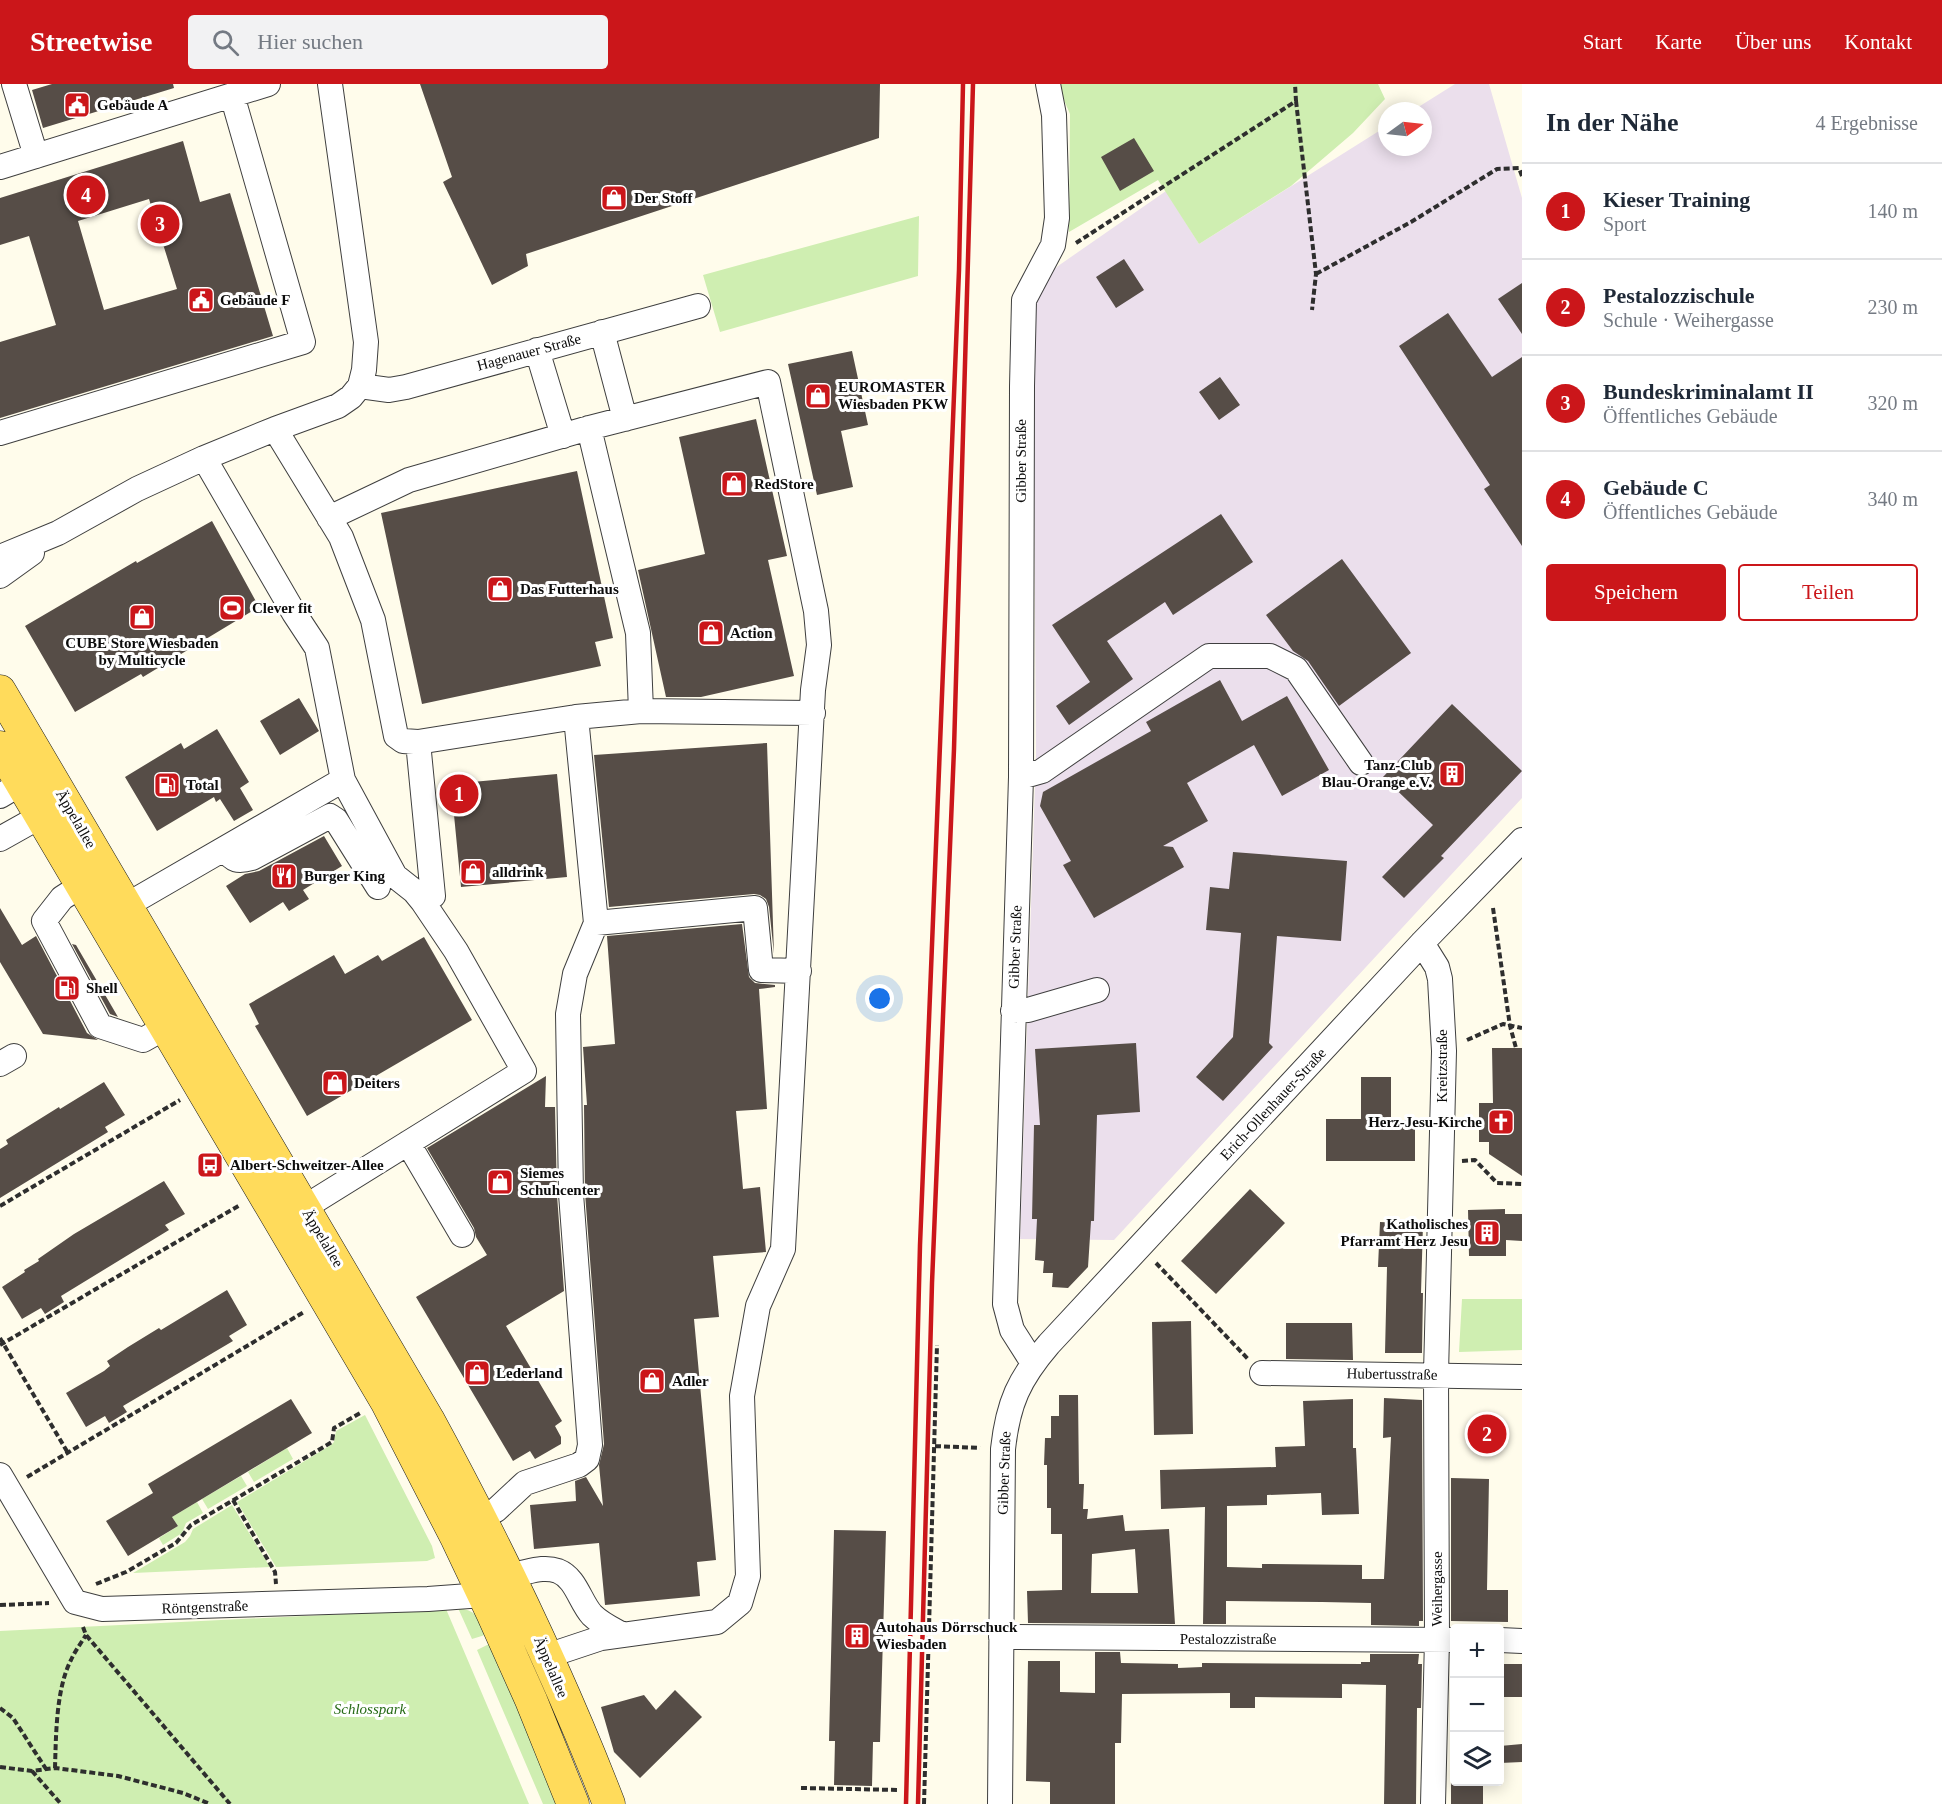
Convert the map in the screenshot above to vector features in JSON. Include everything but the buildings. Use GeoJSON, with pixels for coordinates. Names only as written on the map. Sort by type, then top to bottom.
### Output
{"type":"FeatureCollection","features":[{"type":"Feature","properties":{"kind":"main road","name":"Äppelallee"},"geometry":{"type":"LineString","coordinates":[[0,691],[127,905],[293,1214],[456,1537],[531,1700],[573,1804]]}},
{"type":"Feature","properties":{"kind":"main road","name":"Äppelallee"},"geometry":{"type":"LineString","coordinates":[[0,747],[11,790],[41,816],[166,1027],[428,1419],[481,1518],[547,1656],[609,1804]]}},
{"type":"Feature","properties":{"kind":"street"},"geometry":{"type":"LineString","coordinates":[[14,84],[36,156]]}},
{"type":"Feature","properties":{"kind":"street"},"geometry":{"type":"LineString","coordinates":[[0,576],[58,533],[137,489],[204,458],[339,406],[360,386],[364,370],[366,342],[330,84]]}},
{"type":"Feature","properties":{"kind":"street","name":"Gibber Straße"},"geometry":{"type":"LineString","coordinates":[[1000,1804],[1003,1449],[1007,1419],[1023,1380],[1033,1363],[1012,1330],[1005,1305],[1021,777],[1024,300],[1053,245],[1057,218],[1053,116],[1047,84]]}},
{"type":"Feature","properties":{"kind":"street"},"geometry":{"type":"LineString","coordinates":[[0,167],[262,85]]}},
{"type":"Feature","properties":{"kind":"street"},"geometry":{"type":"LineString","coordinates":[[0,433],[303,342],[232,95]]}},
{"type":"Feature","properties":{"kind":"street","name":"Hagenauer Straße"},"geometry":{"type":"LineString","coordinates":[[360,386],[389,390],[406,387],[698,306]]}},
{"type":"Feature","properties":{"kind":"street"},"geometry":{"type":"LineString","coordinates":[[602,332],[625,418]]}},
{"type":"Feature","properties":{"kind":"street"},"geometry":{"type":"LineString","coordinates":[[537,350],[562,436]]}},
{"type":"Feature","properties":{"kind":"street"},"geometry":{"type":"LineString","coordinates":[[329,518],[409,480],[625,418],[768,382],[816,611],[819,645],[813,690],[783,1249],[758,1306],[742,1396],[748,1576],[740,1603],[717,1622],[601,1638],[547,1656]]}},
{"type":"Feature","properties":{"kind":"street"},"geometry":{"type":"LineString","coordinates":[[589,428],[638,633],[641,711]]}},
{"type":"Feature","properties":{"kind":"street"},"geometry":{"type":"LineString","coordinates":[[275,429],[341,537],[373,620],[396,736],[403,741],[418,742],[576,717],[641,711],[813,713]]}},
{"type":"Feature","properties":{"kind":"street"},"geometry":{"type":"LineString","coordinates":[[204,458],[294,613],[317,648],[343,780],[394,876],[414,891],[456,951],[524,1071],[293,1214]]}},
{"type":"Feature","properties":{"kind":"street"},"geometry":{"type":"LineString","coordinates":[[0,556],[58,533]]}},
{"type":"Feature","properties":{"kind":"street"},"geometry":{"type":"LineString","coordinates":[[1021,777],[1042,771],[1209,656],[1270,656],[1296,669],[1361,763]]}},
{"type":"Feature","properties":{"kind":"street"},"geometry":{"type":"LineString","coordinates":[[481,1518],[496,1510],[525,1483],[579,1465],[587,1459],[590,1445],[571,1194],[578,1100],[568,1014],[575,974],[596,923],[576,717]]}},
{"type":"Feature","properties":{"kind":"street"},"geometry":{"type":"LineString","coordinates":[[418,742],[433,896],[423,902]]}},
{"type":"Feature","properties":{"kind":"street"},"geometry":{"type":"LineString","coordinates":[[127,905],[343,780]]}},
{"type":"Feature","properties":{"kind":"street"},"geometry":{"type":"LineString","coordinates":[[0,839],[41,816],[51,806],[57,786],[36,781],[11,790]]}},
{"type":"Feature","properties":{"kind":"street"},"geometry":{"type":"LineString","coordinates":[[225,849],[231,858],[239,862],[252,858],[330,816],[336,820],[378,887]]}},
{"type":"Feature","properties":{"kind":"street","name":"Erich-Ollenhauer-Straße"},"geometry":{"type":"LineString","coordinates":[[1033,1363],[1422,943],[1520,841]]}},
{"type":"Feature","properties":{"kind":"street"},"geometry":{"type":"LineString","coordinates":[[82,885],[62,898],[44,921],[100,1026],[143,1040],[166,1027]]}},
{"type":"Feature","properties":{"kind":"street"},"geometry":{"type":"LineString","coordinates":[[596,923],[755,908],[760,970],[799,971]]}},
{"type":"Feature","properties":{"kind":"street","name":"Kreitzstraße"},"geometry":{"type":"LineString","coordinates":[[1422,943],[1433,958],[1438,973],[1444,1051],[1436,1374]]}},
{"type":"Feature","properties":{"kind":"street"},"geometry":{"type":"LineString","coordinates":[[1013,1011],[1039,1007],[1097,990]]}},
{"type":"Feature","properties":{"kind":"street"},"geometry":{"type":"LineString","coordinates":[[408,1143],[462,1235]]}},
{"type":"Feature","properties":{"kind":"street","name":"Hubertusstraße"},"geometry":{"type":"LineString","coordinates":[[1262,1373],[1522,1377]]}},
{"type":"Feature","properties":{"kind":"street","name":"Weihergasse"},"geometry":{"type":"LineString","coordinates":[[1433,1804],[1446,1640],[1436,1374]]}},
{"type":"Feature","properties":{"kind":"street"},"geometry":{"type":"LineString","coordinates":[[4,1481],[73,1598]]}},
{"type":"Feature","properties":{"kind":"street"},"geometry":{"type":"LineString","coordinates":[[456,1537],[488,1569],[500,1575],[509,1576],[548,1568],[564,1574],[571,1580],[591,1614],[605,1626],[623,1635]]}},
{"type":"Feature","properties":{"kind":"street","name":"Röntgenstraße"},"geometry":{"type":"LineString","coordinates":[[73,1598],[102,1609],[428,1599],[483,1595]]}},
{"type":"Feature","properties":{"kind":"street","name":"Pestalozzistraße"},"geometry":{"type":"LineString","coordinates":[[1001,1637],[1446,1640]]}},
{"type":"Feature","properties":{"kind":"street"},"geometry":{"type":"LineString","coordinates":[[1504,1640],[1522,1641]]}},
{"type":"Feature","properties":{"kind":"path"},"geometry":{"type":"LineString","coordinates":[[1295,84],[1316,274],[1312,310]]}},
{"type":"Feature","properties":{"kind":"path"},"geometry":{"type":"LineString","coordinates":[[1047,255],[1075,243],[1296,101]]}},
{"type":"Feature","properties":{"kind":"path"},"geometry":{"type":"LineString","coordinates":[[1316,274],[1411,222],[1497,169],[1519,168],[1522,176]]}},
{"type":"Feature","properties":{"kind":"path"},"geometry":{"type":"LineString","coordinates":[[1493,908],[1510,1026],[1516,1048]]}},
{"type":"Feature","properties":{"kind":"path"},"geometry":{"type":"LineString","coordinates":[[1510,1026],[1522,1023]]}},
{"type":"Feature","properties":{"kind":"path"},"geometry":{"type":"LineString","coordinates":[[1444,1051],[1484,1030],[1503,1024],[1522,1028]]}},
{"type":"Feature","properties":{"kind":"path"},"geometry":{"type":"LineString","coordinates":[[0,1206],[183,1099]]}},
{"type":"Feature","properties":{"kind":"path"},"geometry":{"type":"LineString","coordinates":[[1441,1163],[1475,1160],[1497,1183],[1522,1184]]}},
{"type":"Feature","properties":{"kind":"path"},"geometry":{"type":"LineString","coordinates":[[2,1344],[244,1203]]}},
{"type":"Feature","properties":{"kind":"path"},"geometry":{"type":"LineString","coordinates":[[1151,1258],[1262,1373]]}},
{"type":"Feature","properties":{"kind":"path"},"geometry":{"type":"LineString","coordinates":[[4,1481],[68,1453],[305,1311]]}},
{"type":"Feature","properties":{"kind":"path"},"geometry":{"type":"LineString","coordinates":[[0,1338],[68,1453]]}},
{"type":"Feature","properties":{"kind":"path"},"geometry":{"type":"LineString","coordinates":[[924,1804],[937,1345]]}},
{"type":"Feature","properties":{"kind":"path"},"geometry":{"type":"LineString","coordinates":[[0,1605],[73,1598],[126,1572],[176,1543],[191,1525],[332,1442],[334,1428],[366,1409]]}},
{"type":"Feature","properties":{"kind":"path"},"geometry":{"type":"LineString","coordinates":[[935,1446],[984,1448]]}},
{"type":"Feature","properties":{"kind":"path"},"geometry":{"type":"LineString","coordinates":[[233,1500],[275,1572],[278,1604]]}},
{"type":"Feature","properties":{"kind":"path"},"geometry":{"type":"LineString","coordinates":[[73,1598],[86,1635],[230,1804]]}},
{"type":"Feature","properties":{"kind":"path"},"geometry":{"type":"LineString","coordinates":[[55,1768],[58,1714],[64,1681],[70,1660],[86,1635]]}},
{"type":"Feature","properties":{"kind":"path"},"geometry":{"type":"LineString","coordinates":[[0,1708],[13,1718],[46,1769]]}},
{"type":"Feature","properties":{"kind":"path"},"geometry":{"type":"LineString","coordinates":[[0,1767],[32,1771],[55,1768],[118,1776],[142,1781],[210,1804]]}},
{"type":"Feature","properties":{"kind":"path"},"geometry":{"type":"LineString","coordinates":[[32,1771],[61,1804]]}},
{"type":"Feature","properties":{"kind":"path"},"geometry":{"type":"LineString","coordinates":[[801,1788],[898,1790]]}},
{"type":"Feature","properties":{"kind":"shaded area"},"geometry":{"type":"Polygon","coordinates":[[[1455,84],[1489,84],[1522,198],[1522,798],[1114,1240],[1020,1239],[1036,754],[1033,304],[1046,277],[1058,266],[1166,191],[1199,244],[1378,132],[1378,156],[1432,156],[1432,102],[1426,102],[1455,84]]]}},
{"type":"Feature","properties":{"kind":"green space"},"geometry":{"type":"Polygon","coordinates":[[[1057,84],[1378,84],[1385,99],[1378,102],[1378,106],[1353,133],[1291,186],[1199,244],[1158,180],[1069,232],[1070,114],[1057,84]]]}},
{"type":"Feature","properties":{"kind":"green space"},"geometry":{"type":"Polygon","coordinates":[[[919,216],[918,276],[720,332],[703,275],[919,216]]]}},
{"type":"Feature","properties":{"kind":"green space"},"geometry":{"type":"Polygon","coordinates":[[[1462,1299],[1522,1299],[1522,1350],[1459,1352],[1462,1299]]]}},
{"type":"Feature","properties":{"kind":"green space"},"geometry":{"type":"Polygon","coordinates":[[[365,1415],[432,1546],[435,1558],[427,1561],[276,1567],[237,1502],[331,1445],[334,1442],[336,1431],[365,1415]]]}},
{"type":"Feature","properties":{"kind":"green space"},"geometry":{"type":"Polygon","coordinates":[[[287,1448],[293,1459],[254,1482],[248,1472],[287,1448]]]}},
{"type":"Feature","properties":{"kind":"green space"},"geometry":{"type":"Polygon","coordinates":[[[241,1476],[247,1486],[208,1509],[202,1499],[241,1476]]]}},
{"type":"Feature","properties":{"kind":"green space"},"geometry":{"type":"Polygon","coordinates":[[[197,1502],[203,1513],[186,1523],[182,1533],[163,1545],[159,1538],[178,1526],[172,1517],[197,1502]]]}},
{"type":"Feature","properties":{"kind":"green space"},"geometry":{"type":"Polygon","coordinates":[[[232,1505],[270,1567],[133,1573],[185,1542],[193,1529],[232,1505]]]}},
{"type":"Feature","properties":{"kind":"green space"},"geometry":{"type":"Polygon","coordinates":[[[458,1608],[469,1610],[476,1615],[486,1631],[485,1635],[472,1639],[458,1608]]]}},
{"type":"Feature","properties":{"kind":"green space","name":"Schlosspark"},"geometry":{"type":"Polygon","coordinates":[[[446,1609],[529,1804],[0,1804],[0,1631],[446,1609]]]}},
{"type":"Feature","properties":{"kind":"green space"},"geometry":{"type":"Polygon","coordinates":[[[491,1643],[561,1804],[543,1804],[477,1650],[491,1643]]]}},
{"type":"Feature","properties":{"kind":"railway"},"geometry":{"type":"LineString","coordinates":[[906,1804],[920,1245],[959,270],[963,84]]}},
{"type":"Feature","properties":{"kind":"railway"},"geometry":{"type":"LineString","coordinates":[[918,1804],[932,1283],[954,749],[973,84]]}},
{"type":"Feature","properties":{"kind":"place","name":"Gebäude A"},"geometry":{"type":"Point","coordinates":[77,105]}},
{"type":"Feature","properties":{"kind":"place","name":"Gebäude C"},"geometry":{"type":"Point","coordinates":[86,195]}},
{"type":"Feature","properties":{"kind":"place","name":"Der Stoff"},"geometry":{"type":"Point","coordinates":[614,198]}},
{"type":"Feature","properties":{"kind":"place","name":"Bundeskriminalamt II"},"geometry":{"type":"Point","coordinates":[160,224]}},
{"type":"Feature","properties":{"kind":"place","name":"Gebäude F"},"geometry":{"type":"Point","coordinates":[201,300]}},
{"type":"Feature","properties":{"kind":"place","name":"EUROMASTER Wiesbaden PKW"},"geometry":{"type":"Point","coordinates":[818,396]}},
{"type":"Feature","properties":{"kind":"place","name":"RedStore"},"geometry":{"type":"Point","coordinates":[734,484]}},
{"type":"Feature","properties":{"kind":"place","name":"Das Futterhaus"},"geometry":{"type":"Point","coordinates":[500,589]}},
{"type":"Feature","properties":{"kind":"place","name":"Clever fit"},"geometry":{"type":"Point","coordinates":[232,608]}},
{"type":"Feature","properties":{"kind":"place","name":"CUBE Store Wiesbaden by Multicycle"},"geometry":{"type":"Point","coordinates":[142,617]}},
{"type":"Feature","properties":{"kind":"place","name":"Action"},"geometry":{"type":"Point","coordinates":[711,633]}},
{"type":"Feature","properties":{"kind":"place","name":"Tanz-Club Blau-Orange e.V."},"geometry":{"type":"Point","coordinates":[1452,774]}},
{"type":"Feature","properties":{"kind":"place","name":"Total"},"geometry":{"type":"Point","coordinates":[167,785]}},
{"type":"Feature","properties":{"kind":"place","name":"Kieser Training"},"geometry":{"type":"Point","coordinates":[459,794]}},
{"type":"Feature","properties":{"kind":"place","name":"alldrink"},"geometry":{"type":"Point","coordinates":[473,872]}},
{"type":"Feature","properties":{"kind":"place","name":"Burger King"},"geometry":{"type":"Point","coordinates":[284,876]}},
{"type":"Feature","properties":{"kind":"place","name":"Shell"},"geometry":{"type":"Point","coordinates":[67,988]}},
{"type":"Feature","properties":{"kind":"place","name":"Deiters"},"geometry":{"type":"Point","coordinates":[335,1083]}},
{"type":"Feature","properties":{"kind":"place","name":"Herz-Jesu-Kirche"},"geometry":{"type":"Point","coordinates":[1501,1122]}},
{"type":"Feature","properties":{"kind":"place","name":"Albert-Schweitzer-Allee"},"geometry":{"type":"Point","coordinates":[210,1165]}},
{"type":"Feature","properties":{"kind":"place","name":"Siemes Schuhcenter"},"geometry":{"type":"Point","coordinates":[500,1182]}},
{"type":"Feature","properties":{"kind":"place","name":"Katholisches Pfarramt Herz Jesu"},"geometry":{"type":"Point","coordinates":[1487,1233]}},
{"type":"Feature","properties":{"kind":"place","name":"Lederland"},"geometry":{"type":"Point","coordinates":[477,1373]}},
{"type":"Feature","properties":{"kind":"place","name":"Adler"},"geometry":{"type":"Point","coordinates":[652,1381]}},
{"type":"Feature","properties":{"kind":"place","name":"Pestalozzischule"},"geometry":{"type":"Point","coordinates":[1487,1434]}},
{"type":"Feature","properties":{"kind":"place","name":"Autohaus Dörrschuck Wiesbaden"},"geometry":{"type":"Point","coordinates":[857,1636]}}]}
